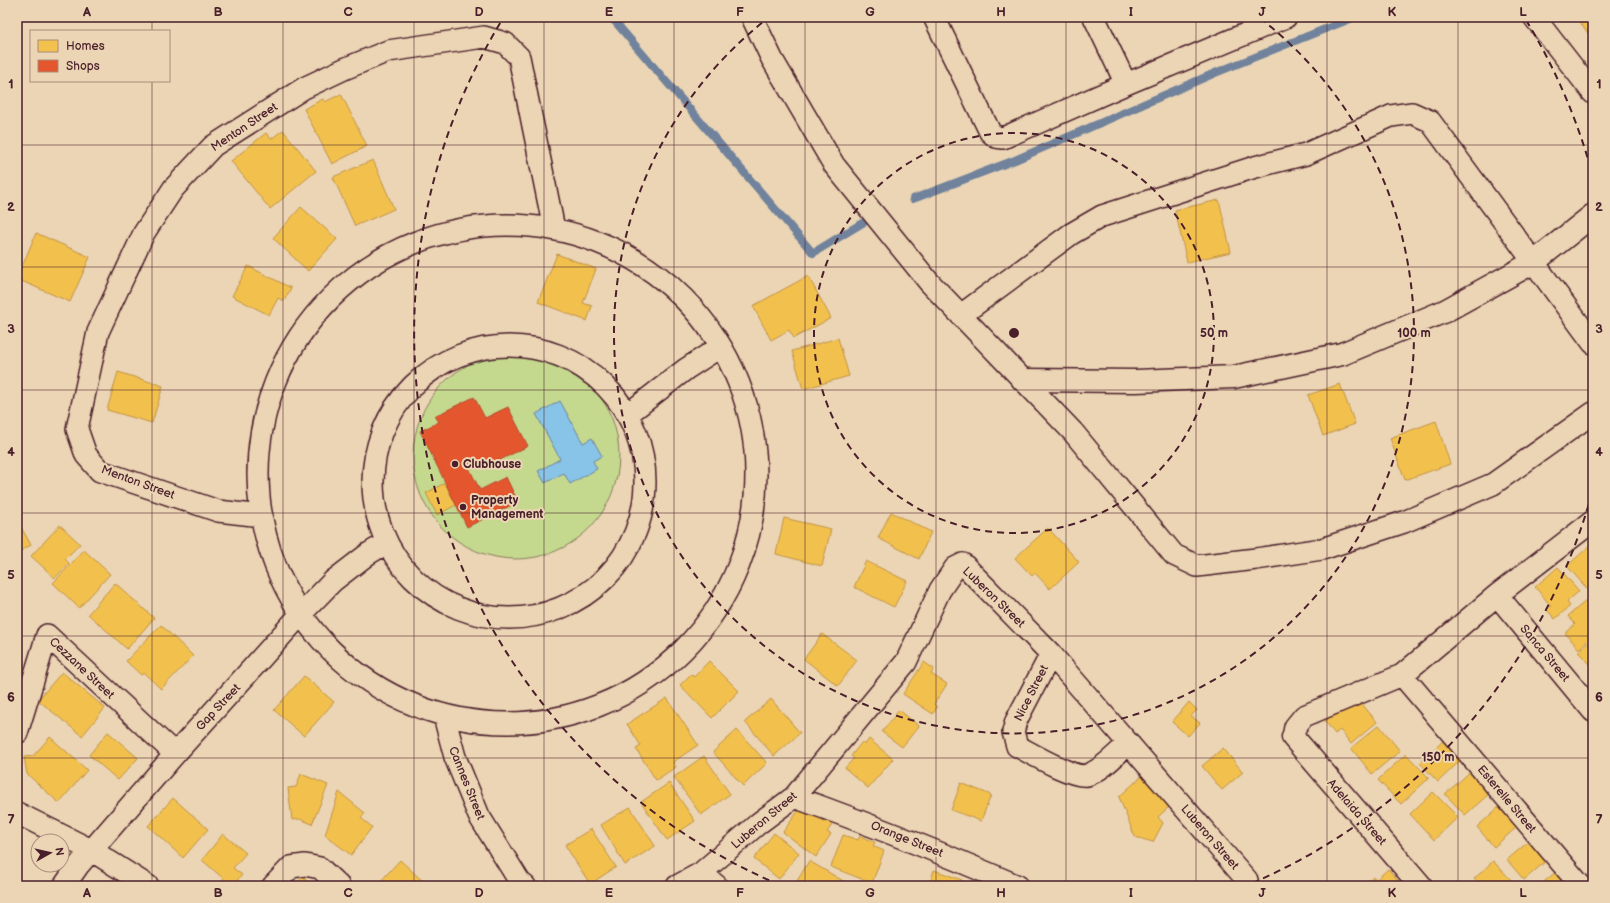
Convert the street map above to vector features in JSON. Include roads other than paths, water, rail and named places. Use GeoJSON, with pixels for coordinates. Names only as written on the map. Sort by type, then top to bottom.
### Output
{"type":"FeatureCollection","features":[{"type":"Feature","properties":{"kind":"street"},"geometry":{"type":"LineString","coordinates":[[752,17],[772,59],[834,165],[929,282],[1073,432],[1174,555],[1197,566],[1322,549],[1404,522],[1493,484],[1593,413]]}},
{"type":"Feature","properties":{"kind":"street"},"geometry":{"type":"LineString","coordinates":[[934,17],[990,132],[996,137],[1003,138],[1126,84],[1245,25],[1286,17]]}},
{"type":"Feature","properties":{"kind":"street"},"geometry":{"type":"LineString","coordinates":[[1094,17],[1126,84]]}},
{"type":"Feature","properties":{"kind":"street"},"geometry":{"type":"LineString","coordinates":[[1534,17],[1593,93]]}},
{"type":"Feature","properties":{"kind":"street","name":"Menton Street"},"geometry":{"type":"LineString","coordinates":[[262,516],[218,511],[100,471],[86,455],[77,429],[98,332],[131,260],[144,233],[173,189],[213,146],[304,88],[388,51],[484,37],[505,43],[519,57],[554,229]]}},
{"type":"Feature","properties":{"kind":"street"},"geometry":{"type":"LineString","coordinates":[[961,315],[1071,234],[1102,216],[1255,167],[1306,154],[1391,116],[1412,113],[1430,121],[1593,343]]}},
{"type":"Feature","properties":{"kind":"street"},"geometry":{"type":"LineString","coordinates":[[1023,380],[1136,381],[1234,377],[1342,354],[1445,311],[1534,262],[1593,215]]}},
{"type":"Feature","properties":{"kind":"street"},"geometry":{"type":"LineString","coordinates":[[510,224],[554,229],[594,240],[632,259],[666,283],[696,313],[720,347],[736,380],[748,415],[754,452],[755,488],[750,525],[740,560],[725,594],[705,625],[681,653],[653,676],[622,696],[589,711],[553,720],[517,724],[480,723],[444,716],[410,704],[378,688],[349,668],[323,642],[301,614],[281,577],[270,551],[262,516],[258,472],[261,436],[274,387],[293,347],[318,312],[349,281],[385,256],[425,238],[467,228],[510,224]]}},
{"type":"Feature","properties":{"kind":"street"},"geometry":{"type":"LineString","coordinates":[[521,344],[529,346],[564,356],[601,380],[628,414],[643,453],[645,487],[645,494],[635,535],[614,570],[583,597],[546,614],[505,620],[464,612],[428,592],[404,570],[386,543],[378,520],[373,497],[372,474],[382,431],[404,393],[437,364],[478,347],[521,344]]}},
{"type":"Feature","properties":{"kind":"street"},"geometry":{"type":"LineString","coordinates":[[628,414],[686,369],[720,347]]}},
{"type":"Feature","properties":{"kind":"street"},"geometry":{"type":"LineString","coordinates":[[1293,737],[1295,727],[1304,716],[1402,676],[1497,595],[1593,520]]}},
{"type":"Feature","properties":{"kind":"street","name":"Gap Street"},"geometry":{"type":"LineString","coordinates":[[64,886],[78,866],[175,754],[301,614],[333,581],[368,554],[386,543]]}},
{"type":"Feature","properties":{"kind":"street","name":"Luberon Street"},"geometry":{"type":"LineString","coordinates":[[676,886],[701,873],[759,823],[794,797],[906,662],[940,590],[955,568],[963,564],[1051,654],[1247,880],[1248,886]]}},
{"type":"Feature","properties":{"kind":"street","name":"Sanca Street"},"geometry":{"type":"LineString","coordinates":[[1497,595],[1593,712]]}},
{"type":"Feature","properties":{"kind":"street","name":"Cezzane Street"},"geometry":{"type":"LineString","coordinates":[[17,733],[47,635],[175,754]]}},
{"type":"Feature","properties":{"kind":"street","name":"Nice Street"},"geometry":{"type":"LineString","coordinates":[[1051,654],[1016,721],[1014,732],[1017,746],[1074,774],[1086,776],[1097,771],[1129,743]]}},
{"type":"Feature","properties":{"kind":"street","name":"Esterelle Street"},"geometry":{"type":"LineString","coordinates":[[1402,676],[1581,886]]}},
{"type":"Feature","properties":{"kind":"street","name":"Cannes Street"},"geometry":{"type":"LineString","coordinates":[[444,716],[455,757],[479,816],[520,882],[525,886]]}},
{"type":"Feature","properties":{"kind":"street","name":"Adelaida Street"},"geometry":{"type":"LineString","coordinates":[[1293,737],[1421,886]]}},
{"type":"Feature","properties":{"kind":"street","name":"Orange Street"},"geometry":{"type":"LineString","coordinates":[[794,797],[864,822],[969,864],[1018,886]]}},
{"type":"Feature","properties":{"kind":"street"},"geometry":{"type":"LineString","coordinates":[[17,813],[92,850],[148,886]]}},
{"type":"Feature","properties":{"kind":"street"},"geometry":{"type":"LineString","coordinates":[[273,886],[291,867],[305,865],[320,868],[339,886]]}},
{"type":"Feature","properties":{"kind":"street"},"geometry":{"type":"LineString","coordinates":[[701,873],[717,886]]}},
{"type":"Feature","properties":{"kind":"water"},"geometry":{"type":"Polygon","coordinates":[[[560,401],[583,443],[592,438],[602,456],[593,461],[597,469],[570,484],[564,473],[545,483],[538,471],[560,459],[536,414],[560,401]]]}},
{"type":"Feature","properties":{"kind":"waterway"},"geometry":{"type":"LineString","coordinates":[[611,17],[813,253],[869,219]]}},
{"type":"Feature","properties":{"kind":"waterway"},"geometry":{"type":"LineString","coordinates":[[913,199],[1015,160],[1215,73],[1355,17]]}},
{"type":"Feature","properties":{"kind":"place","name":"Clubhouse"},"geometry":{"type":"Point","coordinates":[455,464]}},
{"type":"Feature","properties":{"kind":"place","name":"Property Management"},"geometry":{"type":"Point","coordinates":[463,507]}}]}
